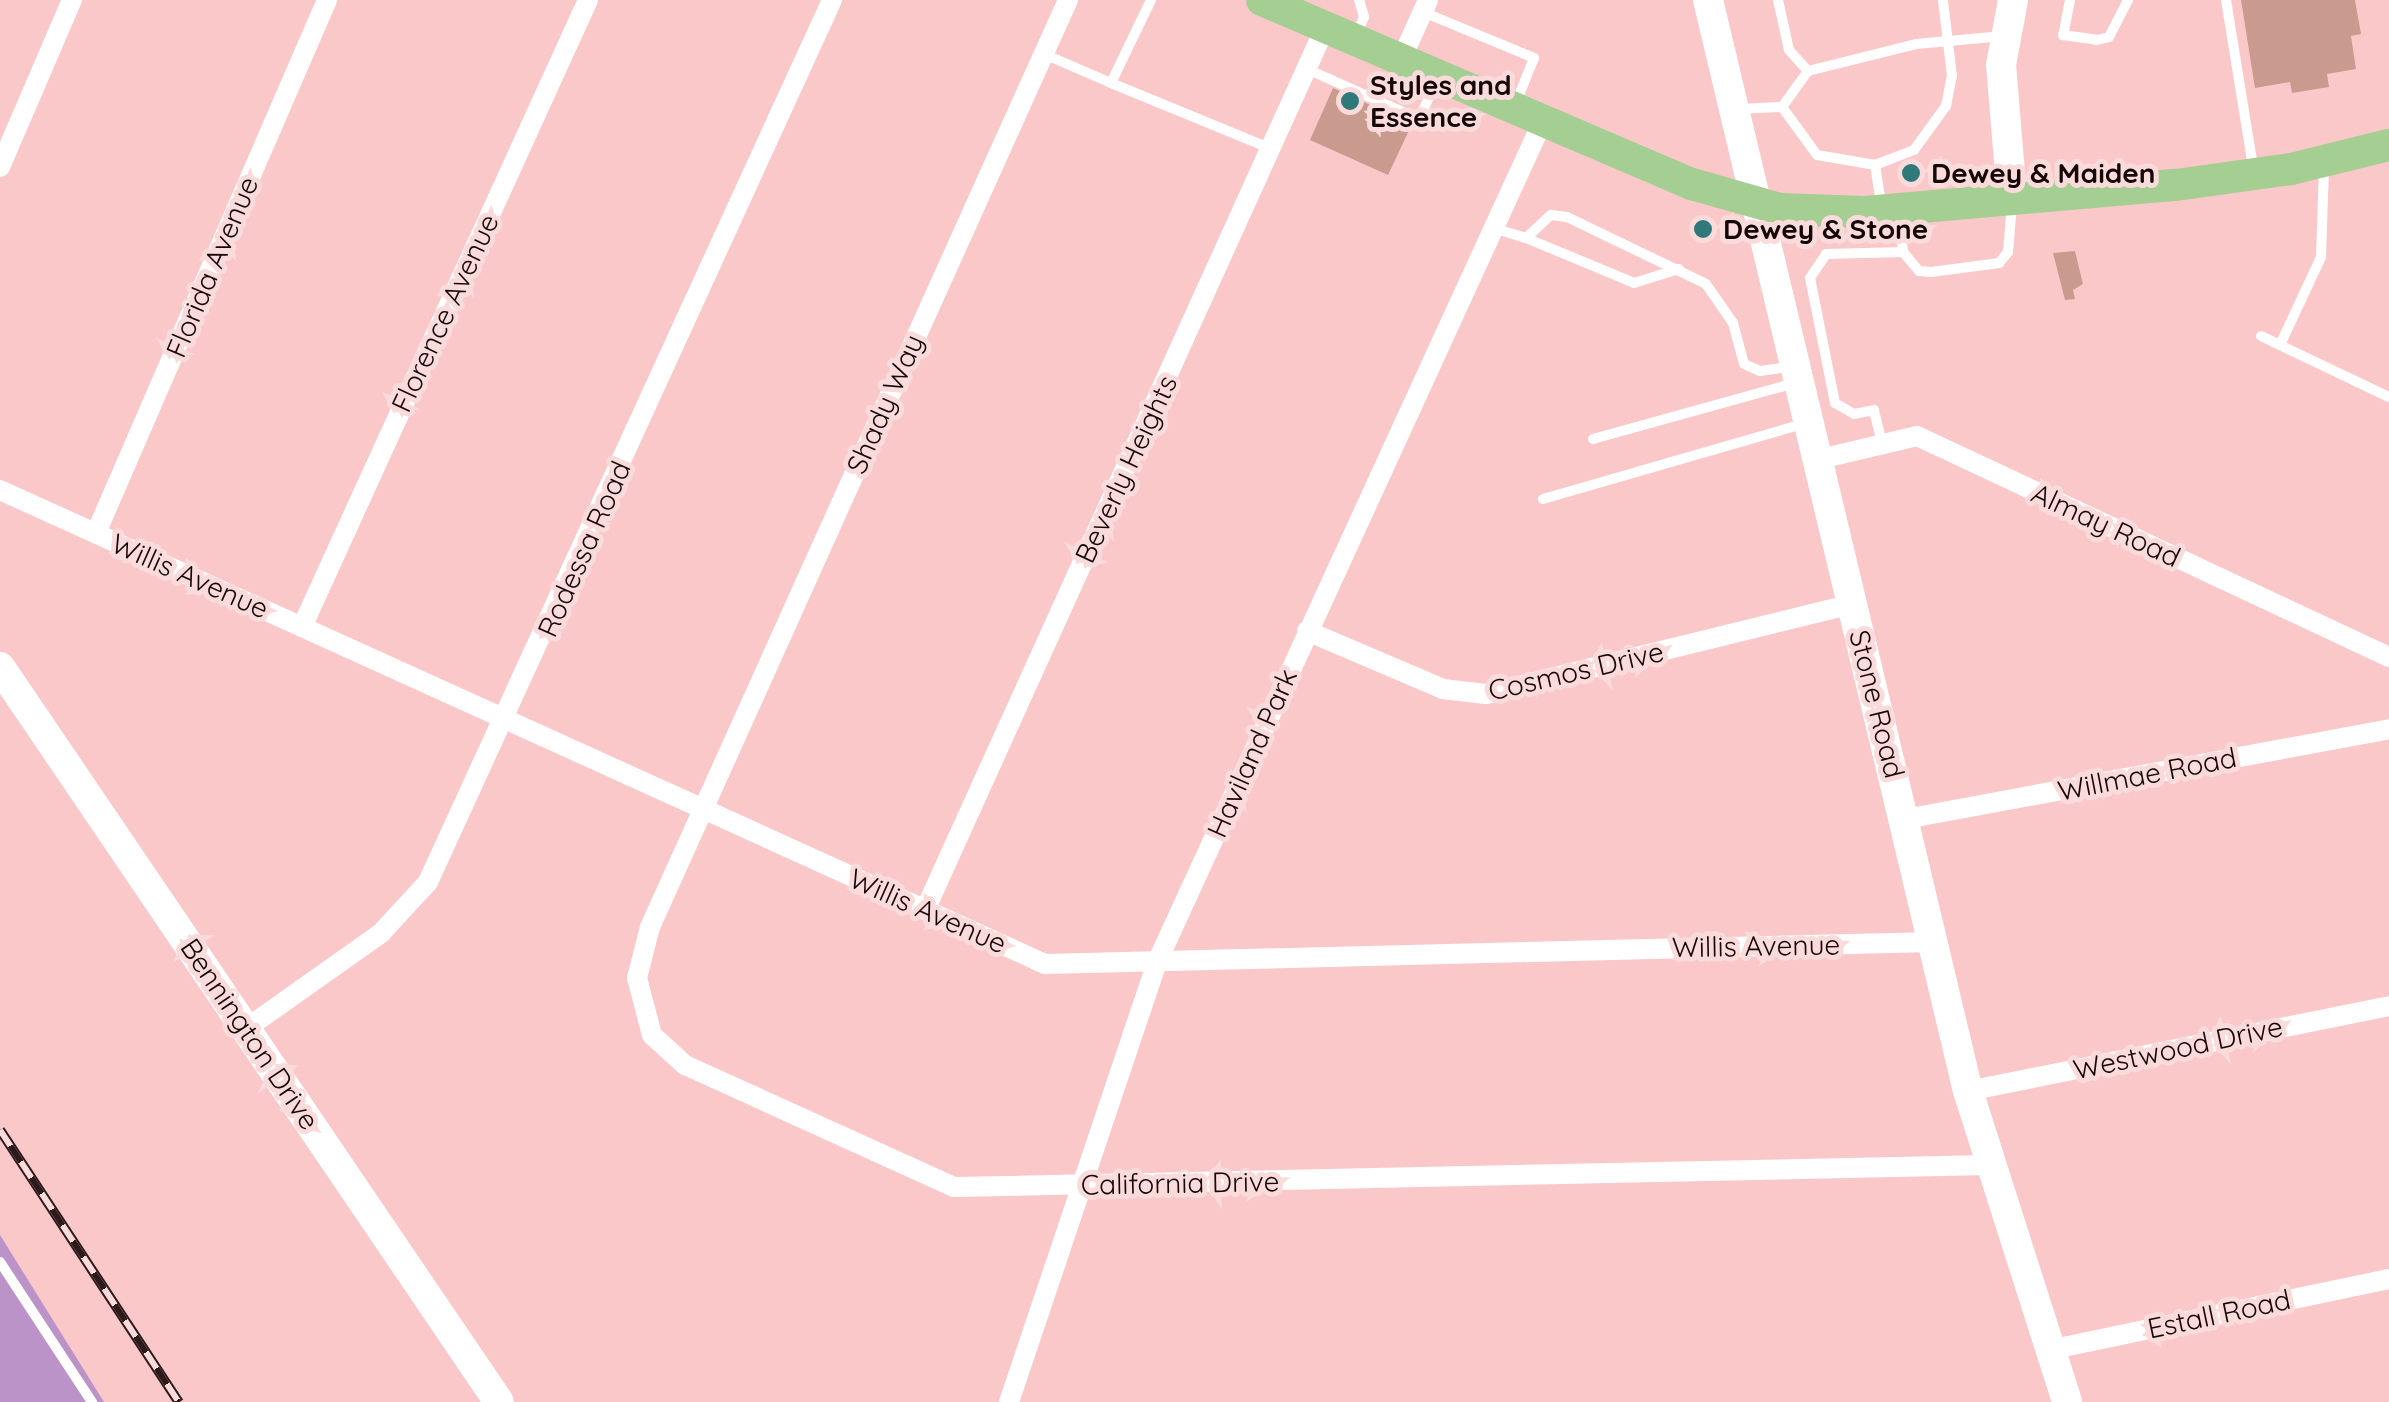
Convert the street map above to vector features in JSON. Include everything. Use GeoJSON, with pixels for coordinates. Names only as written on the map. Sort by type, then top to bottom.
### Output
{"type":"FeatureCollection","features":[{"type":"Feature","properties":{"kind":"main road"},"geometry":{"type":"LineString","coordinates":[[1262,0],[1296,7],[1339,34],[1400,62],[1758,206],[1890,209],[2012,198],[2255,174],[2389,144]]}},
{"type":"Feature","properties":{"kind":"street"},"geometry":{"type":"LineString","coordinates":[[0,167],[72,0]]}},
{"type":"Feature","properties":{"kind":"street","name":"Florida Avenue"},"geometry":{"type":"LineString","coordinates":[[96,533],[327,0]]}},
{"type":"Feature","properties":{"kind":"street","name":"Florence Avenue"},"geometry":{"type":"LineString","coordinates":[[302,627],[588,0]]}},
{"type":"Feature","properties":{"kind":"street","name":"Rodessa Road"},"geometry":{"type":"LineString","coordinates":[[246,1028],[410,907],[447,848],[832,0]]}},
{"type":"Feature","properties":{"kind":"street","name":"Shady Way"},"geometry":{"type":"LineString","coordinates":[[702,808],[1068,0]]}},
{"type":"Feature","properties":{"kind":"street","name":"Stone Road"},"geometry":{"type":"LineString","coordinates":[[1708,0],[1968,1091],[2067,1402]]}},
{"type":"Feature","properties":{"kind":"street"},"geometry":{"type":"LineString","coordinates":[[2012,198],[2002,103],[2004,36],[2013,0]]}},
{"type":"Feature","properties":{"kind":"street"},"geometry":{"type":"LineString","coordinates":[[1400,62],[1426,6]]}},
{"type":"Feature","properties":{"kind":"street","name":"Beverly Heights"},"geometry":{"type":"LineString","coordinates":[[925,910],[1306,69],[1339,34]]}},
{"type":"Feature","properties":{"kind":"street","name":"Haviland Park"},"geometry":{"type":"LineString","coordinates":[[1009,1402],[1158,960],[1493,228],[1528,116]]}},
{"type":"Feature","properties":{"kind":"street","name":"Almay Road"},"geometry":{"type":"LineString","coordinates":[[1816,460],[1917,436],[2389,657]]}},
{"type":"Feature","properties":{"kind":"street","name":"Willis Avenue"},"geometry":{"type":"LineString","coordinates":[[0,490],[1045,964],[1934,942]]}},
{"type":"Feature","properties":{"kind":"street","name":"Cosmos Drive"},"geometry":{"type":"LineString","coordinates":[[1307,631],[1443,689],[1486,694],[1852,604]]}},
{"type":"Feature","properties":{"kind":"street","name":"Bennington Drive"},"geometry":{"type":"LineString","coordinates":[[0,667],[499,1402]]}},
{"type":"Feature","properties":{"kind":"street","name":"Willmae Road"},"geometry":{"type":"LineString","coordinates":[[1906,819],[2389,729]]}},
{"type":"Feature","properties":{"kind":"street","name":"California Drive"},"geometry":{"type":"LineString","coordinates":[[702,808],[640,954],[642,1015],[666,1052],[954,1187],[1989,1166]]}},
{"type":"Feature","properties":{"kind":"street","name":"Westwood Drive"},"geometry":{"type":"LineString","coordinates":[[1968,1091],[2389,1006]]}},
{"type":"Feature","properties":{"kind":"street","name":"Estall Road"},"geometry":{"type":"LineString","coordinates":[[2049,1350],[2389,1278]]}},
{"type":"Feature","properties":{"kind":"lane"},"geometry":{"type":"LineString","coordinates":[[1111,83],[1152,0]]}},
{"type":"Feature","properties":{"kind":"lane"},"geometry":{"type":"LineString","coordinates":[[1339,34],[1364,16],[1359,0]]}},
{"type":"Feature","properties":{"kind":"lane"},"geometry":{"type":"LineString","coordinates":[[1778,0],[1789,50],[1808,71]]}},
{"type":"Feature","properties":{"kind":"lane"},"geometry":{"type":"LineString","coordinates":[[1782,106],[1817,155],[1874,165],[1926,140],[1946,106],[1949,41],[1944,0]]}},
{"type":"Feature","properties":{"kind":"lane"},"geometry":{"type":"LineString","coordinates":[[2070,0],[2063,35],[2097,40],[2109,37],[2128,0]]}},
{"type":"Feature","properties":{"kind":"lane"},"geometry":{"type":"LineString","coordinates":[[2226,0],[2255,174]]}},
{"type":"Feature","properties":{"kind":"lane"},"geometry":{"type":"LineString","coordinates":[[1426,6],[1534,58],[1528,116]]}},
{"type":"Feature","properties":{"kind":"lane"},"geometry":{"type":"LineString","coordinates":[[1734,109],[1782,106],[1808,71],[1949,41],[2004,36]]}},
{"type":"Feature","properties":{"kind":"lane"},"geometry":{"type":"LineString","coordinates":[[1044,54],[1272,149]]}},
{"type":"Feature","properties":{"kind":"lane"},"geometry":{"type":"LineString","coordinates":[[1306,69],[1419,119],[1438,78]]}},
{"type":"Feature","properties":{"kind":"lane"},"geometry":{"type":"LineString","coordinates":[[2280,345],[2322,257],[2324,161]]}},
{"type":"Feature","properties":{"kind":"lane"},"geometry":{"type":"LineString","coordinates":[[1874,165],[1903,252],[1919,271],[1999,263],[2008,252],[2012,198]]}},
{"type":"Feature","properties":{"kind":"lane"},"geometry":{"type":"LineString","coordinates":[[1526,238],[1550,216],[1567,217],[1678,269],[1719,298],[1744,364],[1797,374]]}},
{"type":"Feature","properties":{"kind":"lane"},"geometry":{"type":"LineString","coordinates":[[1493,228],[1634,282],[1678,269]]}},
{"type":"Feature","properties":{"kind":"lane"},"geometry":{"type":"LineString","coordinates":[[1882,443],[1874,410],[1854,414],[1835,403],[1810,278],[1826,254],[1903,252]]}},
{"type":"Feature","properties":{"kind":"lane"},"geometry":{"type":"LineString","coordinates":[[2261,336],[2389,397]]}},
{"type":"Feature","properties":{"kind":"lane"},"geometry":{"type":"LineString","coordinates":[[1593,439],[1797,374]]}},
{"type":"Feature","properties":{"kind":"lane"},"geometry":{"type":"LineString","coordinates":[[1543,499],[1808,423]]}},
{"type":"Feature","properties":{"kind":"lane"},"geometry":{"type":"LineString","coordinates":[[0,1262],[92,1402]]}},
{"type":"Feature","properties":{"kind":"shaded area"},"geometry":{"type":"Polygon","coordinates":[[[0,1235],[104,1402],[0,1402],[0,1235]]]}},
{"type":"Feature","properties":{"kind":"building"},"geometry":{"type":"Polygon","coordinates":[[[2241,0],[2355,0],[2361,34],[2351,36],[2356,69],[2327,74],[2329,87],[2292,93],[2290,82],[2255,88],[2241,0]]]}},
{"type":"Feature","properties":{"kind":"building"},"geometry":{"type":"Polygon","coordinates":[[[1333,88],[1412,124],[1388,175],[1310,140],[1333,88]]]}},
{"type":"Feature","properties":{"kind":"building"},"geometry":{"type":"Polygon","coordinates":[[[2075,251],[2083,284],[2073,290],[2075,299],[2065,300],[2053,253],[2075,251]]]}},
{"type":"Feature","properties":{"kind":"railway"},"geometry":{"type":"LineString","coordinates":[[0,1130],[179,1402]]}},
{"type":"Feature","properties":{"kind":"place","name":"Styles and Essence"},"geometry":{"type":"Point","coordinates":[1350,101]}},
{"type":"Feature","properties":{"kind":"place","name":"Dewey & Maiden"},"geometry":{"type":"Point","coordinates":[1911,173]}},
{"type":"Feature","properties":{"kind":"place","name":"Dewey & Stone"},"geometry":{"type":"Point","coordinates":[1703,229]}}]}
